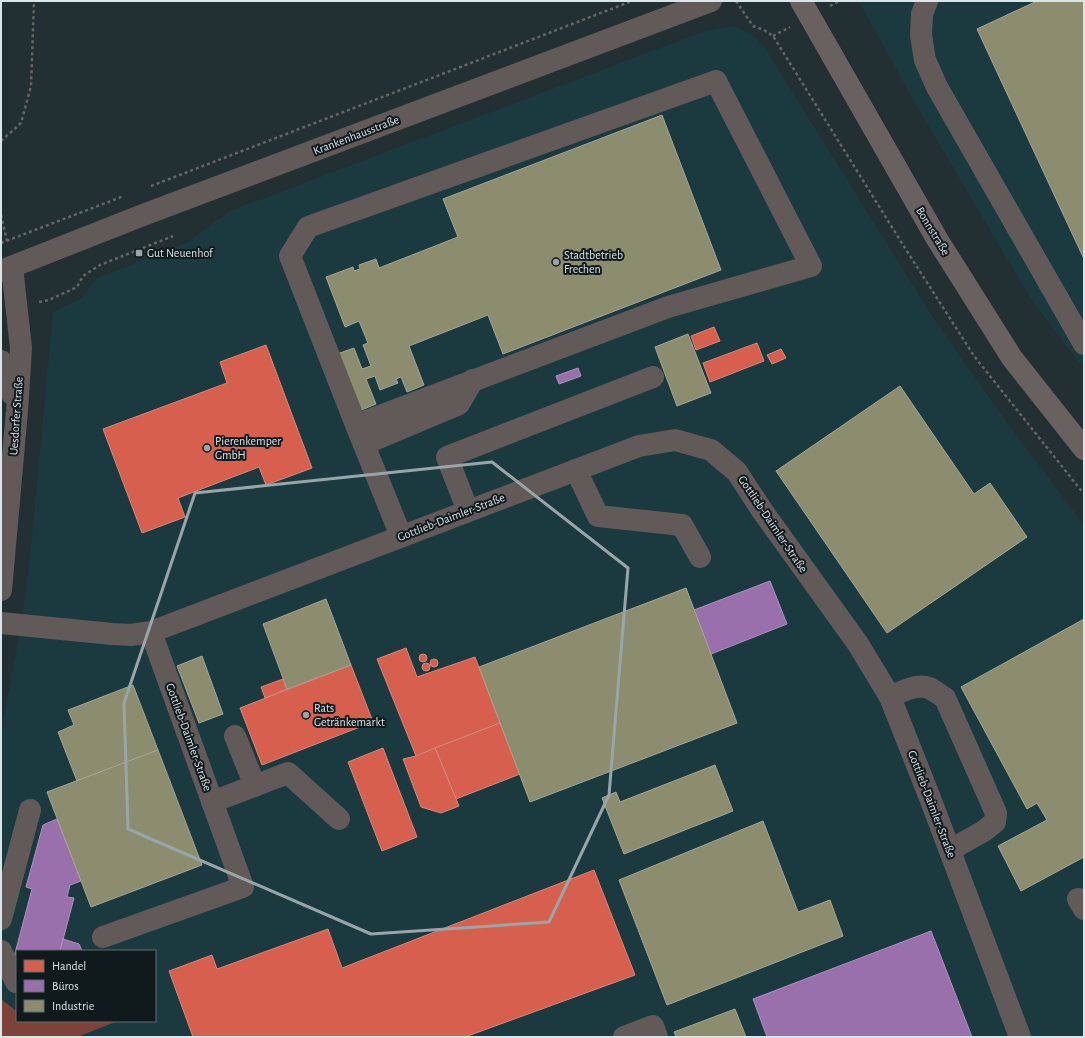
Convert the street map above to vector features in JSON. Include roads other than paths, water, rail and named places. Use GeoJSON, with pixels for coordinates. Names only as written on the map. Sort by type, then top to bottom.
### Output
{"type":"FeatureCollection","features":[{"type":"Feature","properties":{"kind":"main road","name":"Bonnstraße"},"geometry":{"type":"LineString","coordinates":[[801,1],[937,239],[1008,351],[1084,449]]}},
{"type":"Feature","properties":{"kind":"street","name":"Krankenhausstraße"},"geometry":{"type":"LineString","coordinates":[[7,269],[143,215],[711,1]]}},
{"type":"Feature","properties":{"kind":"street"},"geometry":{"type":"LineString","coordinates":[[927,1],[922,14],[921,35],[926,60],[937,87],[1084,344]]}},
{"type":"Feature","properties":{"kind":"street"},"geometry":{"type":"LineString","coordinates":[[356,425],[668,307],[811,266],[716,81],[308,227],[290,256],[356,425],[401,536]]}},
{"type":"Feature","properties":{"kind":"street","name":"Uesdorfer Straße"},"geometry":{"type":"LineString","coordinates":[[1,590],[17,411],[21,348],[16,308],[7,269]]}},
{"type":"Feature","properties":{"kind":"street"},"geometry":{"type":"LineString","coordinates":[[1,361],[6,367],[17,411]]}},
{"type":"Feature","properties":{"kind":"street"},"geometry":{"type":"LineString","coordinates":[[468,511],[447,457],[652,377]]}},
{"type":"Feature","properties":{"kind":"street"},"geometry":{"type":"LineString","coordinates":[[364,444],[459,404],[473,380]]}},
{"type":"Feature","properties":{"kind":"street","name":"Gottlieb-Daimler-Straße"},"geometry":{"type":"LineString","coordinates":[[1,623],[112,634],[132,635],[151,632],[639,446],[675,440],[711,450],[738,472],[761,509],[858,644],[890,697],[950,850],[1020,1037]]}},
{"type":"Feature","properties":{"kind":"street"},"geometry":{"type":"LineString","coordinates":[[576,470],[598,516],[682,525],[700,557]]}},
{"type":"Feature","properties":{"kind":"street","name":"Gottlieb-Daimler-Straße"},"geometry":{"type":"LineString","coordinates":[[103,936],[243,887],[151,632]]}},
{"type":"Feature","properties":{"kind":"street"},"geometry":{"type":"LineString","coordinates":[[890,697],[903,691],[921,686],[929,688],[945,698],[996,813],[995,822],[984,831],[950,850]]}},
{"type":"Feature","properties":{"kind":"street"},"geometry":{"type":"LineString","coordinates":[[235,736],[255,786]]}},
{"type":"Feature","properties":{"kind":"street"},"geometry":{"type":"LineString","coordinates":[[212,802],[288,774],[339,819]]}},
{"type":"Feature","properties":{"kind":"street"},"geometry":{"type":"LineString","coordinates":[[1,916],[30,810]]}},
{"type":"Feature","properties":{"kind":"street"},"geometry":{"type":"LineString","coordinates":[[1,951],[16,982]]}},
{"type":"Feature","properties":{"kind":"street"},"geometry":{"type":"LineString","coordinates":[[624,1037],[653,1026],[657,1037]]}},
{"type":"Feature","properties":{"kind":"place","name":"Gut Neuenhof"},"geometry":{"type":"Point","coordinates":[139,253]}},
{"type":"Feature","properties":{"kind":"place","name":"Stadtbetrieb Frechen"},"geometry":{"type":"Point","coordinates":[556,262]}},
{"type":"Feature","properties":{"kind":"place","name":"Pierenkemper GmbH"},"geometry":{"type":"Point","coordinates":[207,448]}},
{"type":"Feature","properties":{"kind":"place","name":"Rats Getränkemarkt"},"geometry":{"type":"Point","coordinates":[306,715]}}]}
